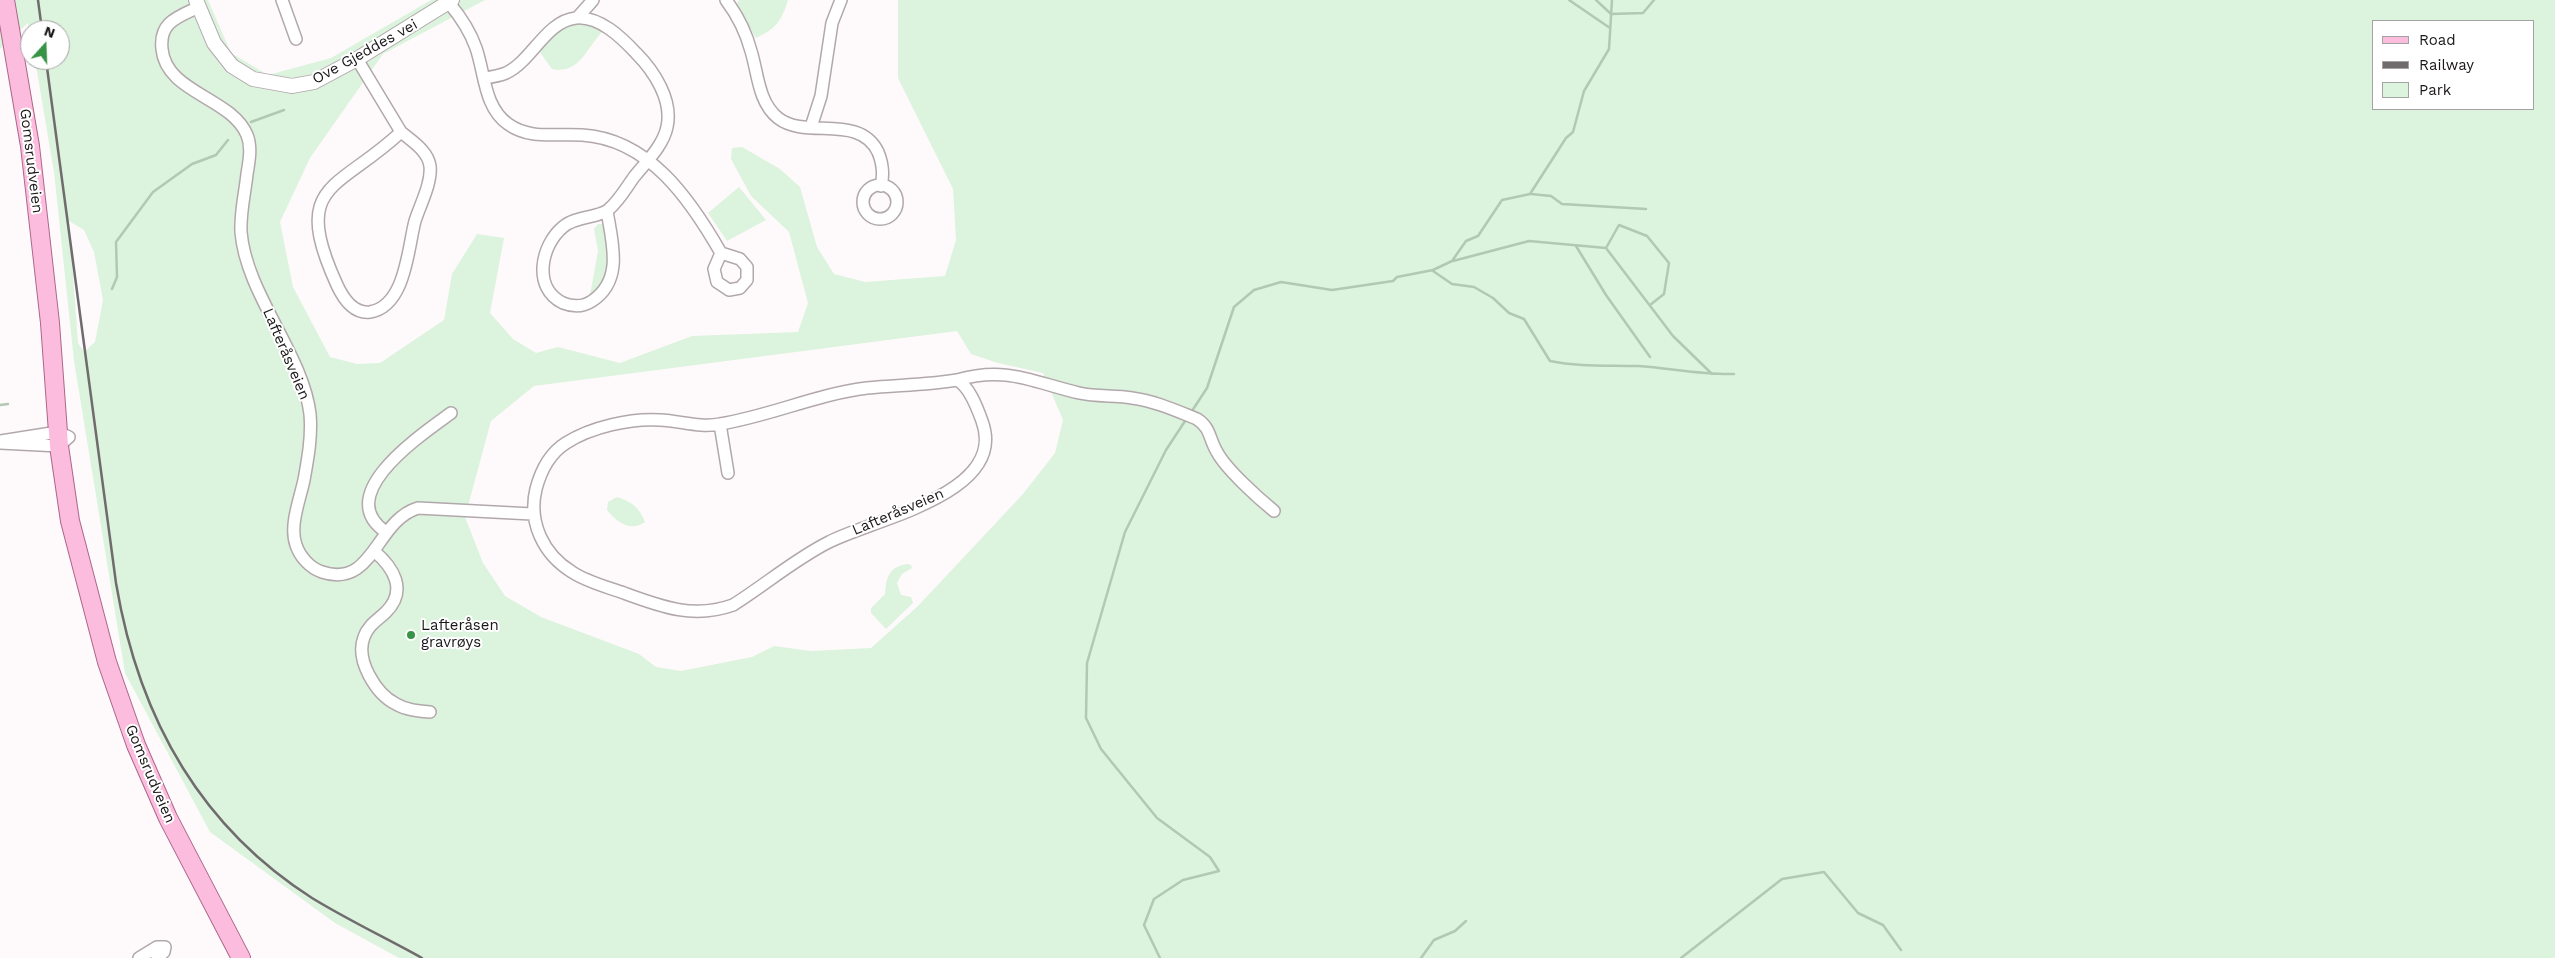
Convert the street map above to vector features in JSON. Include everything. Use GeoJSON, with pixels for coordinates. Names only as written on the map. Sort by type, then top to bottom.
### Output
{"type":"FeatureCollection","features":[{"type":"Feature","properties":{"kind":"main road","name":"Gomsrudveien"},"geometry":{"type":"LineString","coordinates":[[5,0],[27,120],[50,323],[58,358],[62,439],[85,554],[86,579],[113,679],[148,774],[188,858],[241,958]]}},
{"type":"Feature","properties":{"kind":"street"},"geometry":{"type":"LineString","coordinates":[[282,0],[296,39]]}},
{"type":"Feature","properties":{"kind":"street"},"geometry":{"type":"LineString","coordinates":[[578,18],[594,0]]}},
{"type":"Feature","properties":{"kind":"street"},"geometry":{"type":"LineString","coordinates":[[726,0],[738,16],[745,34],[758,83],[770,109],[777,118],[800,127],[854,132],[874,145],[882,161],[881,186]]}},
{"type":"Feature","properties":{"kind":"street"},"geometry":{"type":"LineString","coordinates":[[811,127],[821,96],[832,23],[841,0]]}},
{"type":"Feature","properties":{"kind":"street"},"geometry":{"type":"LineString","coordinates":[[451,1],[476,47],[490,103],[497,114],[517,130],[535,134],[580,134],[602,138],[630,148],[664,173],[694,210],[720,253]]}},
{"type":"Feature","properties":{"kind":"street","name":"Ove Gjeddes vei"},"geometry":{"type":"LineString","coordinates":[[198,3],[214,44],[224,57],[253,79],[278,85],[304,85],[357,59],[451,1]]}},
{"type":"Feature","properties":{"kind":"street","name":"Lafteråsveien"},"geometry":{"type":"LineString","coordinates":[[198,3],[172,19],[162,33],[163,58],[172,73],[239,122],[249,141],[241,232],[256,286],[304,388],[311,434],[294,530],[295,544],[309,565],[320,572],[330,574],[350,572],[361,567],[396,519],[407,511],[418,508],[532,514],[545,546],[572,573],[665,608],[692,612],[722,609],[734,605],[829,542],[940,497],[961,482],[976,467],[986,442],[985,430],[979,414],[963,383],[957,380]]}},
{"type":"Feature","properties":{"kind":"street"},"geometry":{"type":"LineString","coordinates":[[484,78],[508,73],[557,26],[567,20],[578,18],[592,20],[612,31],[642,58],[663,92],[668,108],[667,127],[648,160],[608,211],[565,224],[554,235],[546,249],[542,264],[547,286],[557,299],[565,304],[576,306],[588,304],[600,294],[608,282],[614,260],[614,244],[608,211]]}},
{"type":"Feature","properties":{"kind":"street"},"geometry":{"type":"LineString","coordinates":[[357,59],[401,132],[425,154],[430,166],[430,174],[414,223],[402,278],[396,290],[380,308],[369,312],[362,311],[354,309],[341,293],[325,259],[319,238],[319,211],[331,188],[342,176],[388,145],[401,132]]}},
{"type":"Feature","properties":{"kind":"street"},"geometry":{"type":"LineString","coordinates":[[532,514],[540,475],[545,465],[565,443],[590,430],[659,420],[692,425],[720,424],[866,388],[931,384],[978,374],[1009,374],[1039,380],[1080,393],[1133,398],[1198,419],[1205,424],[1210,432],[1217,452],[1257,497],[1274,511]]}},
{"type":"Feature","properties":{"kind":"street"},"geometry":{"type":"LineString","coordinates":[[386,532],[373,522],[369,515],[368,501],[372,487],[406,448],[451,413]]}},
{"type":"Feature","properties":{"kind":"street"},"geometry":{"type":"LineString","coordinates":[[720,424],[728,473]]}},
{"type":"Feature","properties":{"kind":"street"},"geometry":{"type":"LineString","coordinates":[[0,442],[62,439]]}},
{"type":"Feature","properties":{"kind":"street"},"geometry":{"type":"LineString","coordinates":[[374,551],[393,569],[397,589],[391,607],[371,624],[365,634],[361,647],[363,663],[391,701],[404,708],[430,712]]}},
{"type":"Feature","properties":{"kind":"street"},"geometry":{"type":"LineString","coordinates":[[139,958],[157,947],[165,948],[164,952],[157,958]]}},
{"type":"Feature","properties":{"kind":"green space"},"geometry":{"type":"Polygon","coordinates":[[[0,0],[208,0],[231,53],[268,75],[331,58],[431,0],[485,0],[383,54],[310,158],[280,222],[293,287],[330,357],[357,364],[380,363],[444,320],[452,274],[477,234],[504,238],[490,313],[513,339],[536,353],[558,347],[620,363],[692,336],[798,332],[808,303],[789,232],[751,196],[731,159],[732,148],[742,147],[780,169],[800,187],[817,247],[834,274],[865,282],[945,276],[956,240],[953,189],[898,78],[898,0],[2555,0],[2555,958],[399,958],[335,923],[210,832],[125,673],[74,361],[54,172],[37,70],[70,70],[70,20],[20,20],[20,30],[0,49],[0,0]],[[69,221],[78,343],[84,352],[95,342],[103,300],[94,252],[84,230],[69,221]],[[957,331],[534,386],[491,421],[465,517],[483,563],[505,596],[541,617],[639,654],[656,667],[681,671],[752,657],[774,646],[811,651],[871,648],[918,606],[1023,494],[1055,453],[1063,420],[1043,373],[998,363],[971,354],[957,331]]]}},
{"type":"Feature","properties":{"kind":"green space"},"geometry":{"type":"Polygon","coordinates":[[[739,0],[788,0],[777,23],[769,31],[756,38],[736,5],[739,0]]]}},
{"type":"Feature","properties":{"kind":"green space"},"geometry":{"type":"Polygon","coordinates":[[[578,22],[601,28],[601,33],[576,64],[561,70],[552,69],[539,51],[559,29],[578,22]]]}},
{"type":"Feature","properties":{"kind":"green space"},"geometry":{"type":"Polygon","coordinates":[[[739,187],[766,220],[727,241],[708,213],[739,187]]]}},
{"type":"Feature","properties":{"kind":"green space"},"geometry":{"type":"Polygon","coordinates":[[[598,224],[603,224],[607,231],[610,263],[607,274],[598,291],[590,295],[598,251],[594,229],[598,224]]]}},
{"type":"Feature","properties":{"kind":"green space"},"geometry":{"type":"Polygon","coordinates":[[[617,497],[634,506],[645,522],[629,526],[619,522],[607,510],[608,502],[617,497]]]}},
{"type":"Feature","properties":{"kind":"green space"},"geometry":{"type":"Polygon","coordinates":[[[907,564],[911,565],[912,568],[902,574],[897,583],[901,595],[911,597],[913,603],[886,629],[871,613],[871,608],[885,594],[886,583],[892,570],[907,564]]]}},
{"type":"Feature","properties":{"kind":"waterway"},"geometry":{"type":"LineString","coordinates":[[1569,0],[1610,28]]}},
{"type":"Feature","properties":{"kind":"waterway"},"geometry":{"type":"LineString","coordinates":[[1596,0],[1611,14],[1643,13],[1654,0]]}},
{"type":"Feature","properties":{"kind":"waterway"},"geometry":{"type":"LineString","coordinates":[[1190,414],[1207,388],[1234,307],[1254,290],[1281,282],[1332,290],[1393,281],[1397,277],[1433,270],[1452,261],[1466,241],[1478,236],[1502,200],[1530,194],[1566,138],[1573,132],[1584,91],[1609,49],[1612,0]]}},
{"type":"Feature","properties":{"kind":"waterway"},"geometry":{"type":"LineString","coordinates":[[251,122],[284,110]]}},
{"type":"Feature","properties":{"kind":"waterway"},"geometry":{"type":"LineString","coordinates":[[112,289],[117,277],[116,242],[153,192],[192,164],[216,155],[228,140]]}},
{"type":"Feature","properties":{"kind":"waterway"},"geometry":{"type":"LineString","coordinates":[[1531,194],[1551,196],[1562,204],[1646,209]]}},
{"type":"Feature","properties":{"kind":"waterway"},"geometry":{"type":"LineString","coordinates":[[1453,261],[1529,241],[1606,248],[1619,225],[1647,236],[1669,263],[1664,294],[1650,305]]}},
{"type":"Feature","properties":{"kind":"waterway"},"geometry":{"type":"LineString","coordinates":[[1576,246],[1606,295],[1650,357]]}},
{"type":"Feature","properties":{"kind":"waterway"},"geometry":{"type":"LineString","coordinates":[[1606,248],[1673,336],[1712,374]]}},
{"type":"Feature","properties":{"kind":"waterway"},"geometry":{"type":"LineString","coordinates":[[1433,271],[1452,284],[1474,287],[1493,298],[1509,313],[1524,319],[1550,361],[1583,365],[1638,366],[1734,374]]}},
{"type":"Feature","properties":{"kind":"waterway"},"geometry":{"type":"LineString","coordinates":[[0,405],[8,404]]}},
{"type":"Feature","properties":{"kind":"waterway"},"geometry":{"type":"LineString","coordinates":[[1160,958],[1144,925],[1154,899],[1183,880],[1219,871],[1210,857],[1157,818],[1101,749],[1086,718],[1087,663],[1125,532],[1166,450],[1187,418]]}},
{"type":"Feature","properties":{"kind":"waterway"},"geometry":{"type":"LineString","coordinates":[[1681,958],[1782,879],[1824,872],[1858,913],[1883,925],[1901,950]]}},
{"type":"Feature","properties":{"kind":"waterway"},"geometry":{"type":"LineString","coordinates":[[1421,958],[1434,940],[1455,931],[1466,921]]}},
{"type":"Feature","properties":{"kind":"railway"},"geometry":{"type":"LineString","coordinates":[[38,0],[41,20]]}},
{"type":"Feature","properties":{"kind":"railway"},"geometry":{"type":"LineString","coordinates":[[47,70],[116,583],[126,631],[140,677],[158,721],[180,762],[206,801],[236,836],[272,869],[312,898],[422,958]]}},
{"type":"Feature","properties":{"kind":"place","name":"Lafteråsen gravrøys"},"geometry":{"type":"Point","coordinates":[411,635]}}]}
